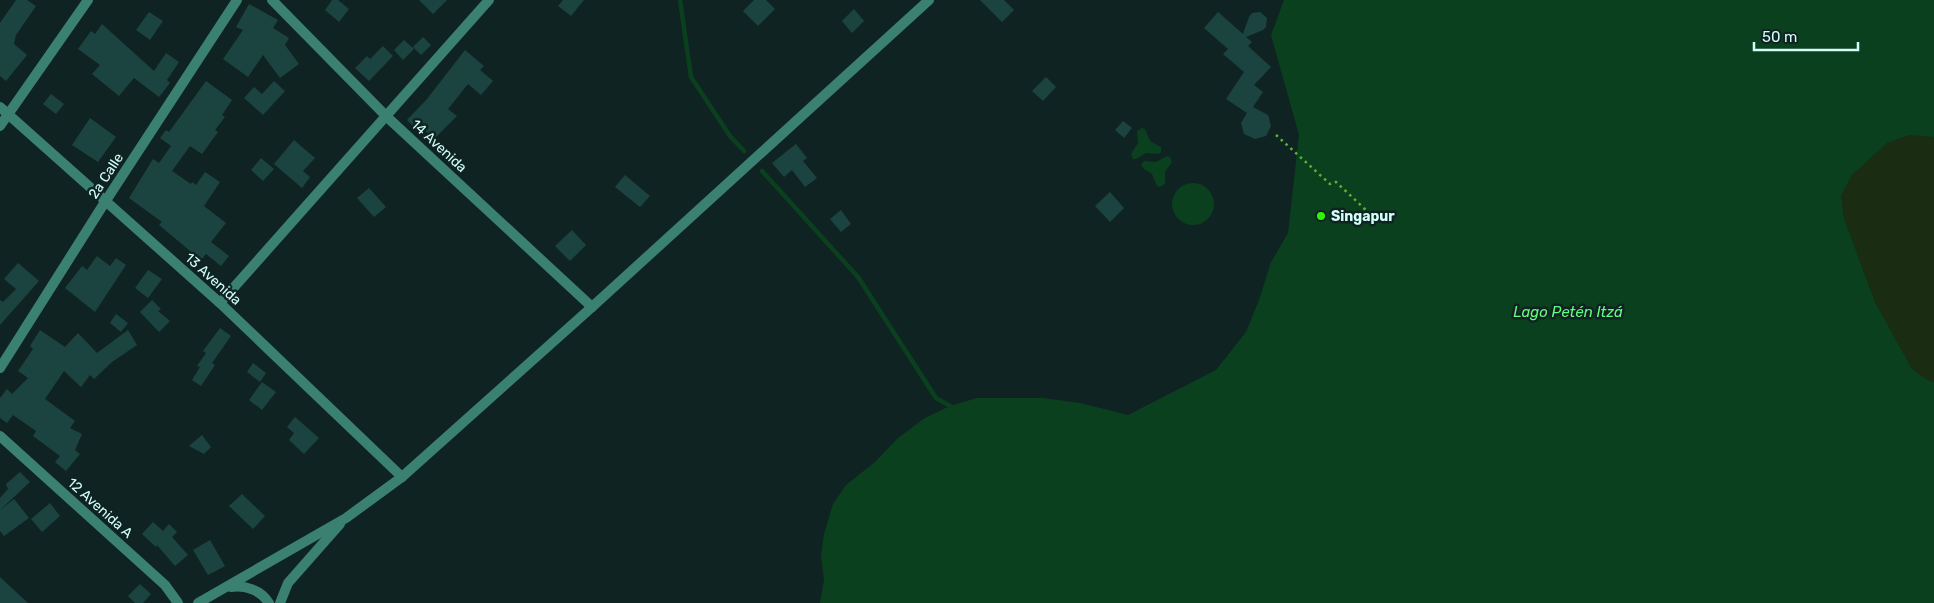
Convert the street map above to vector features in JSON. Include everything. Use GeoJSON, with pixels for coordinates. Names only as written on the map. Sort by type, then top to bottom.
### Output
{"type":"FeatureCollection","features":[{"type":"Feature","properties":{"kind":"street"},"geometry":{"type":"LineString","coordinates":[[0,126],[4,111],[88,0]]}},
{"type":"Feature","properties":{"kind":"street","name":"2a Calle"},"geometry":{"type":"LineString","coordinates":[[0,368],[105,202],[237,0]]}},
{"type":"Feature","properties":{"kind":"street","name":"14 Avenida"},"geometry":{"type":"LineString","coordinates":[[272,0],[387,117],[592,307]]}},
{"type":"Feature","properties":{"kind":"street"},"geometry":{"type":"LineString","coordinates":[[220,304],[489,0]]}},
{"type":"Feature","properties":{"kind":"street"},"geometry":{"type":"LineString","coordinates":[[198,603],[346,518],[402,477],[929,0]]}},
{"type":"Feature","properties":{"kind":"street","name":"13 Avenida"},"geometry":{"type":"LineString","coordinates":[[4,111],[220,304],[402,477]]}},
{"type":"Feature","properties":{"kind":"street","name":"12 Avenida A"},"geometry":{"type":"LineString","coordinates":[[0,436],[165,585],[178,603]]}},
{"type":"Feature","properties":{"kind":"street"},"geometry":{"type":"LineString","coordinates":[[280,603],[288,583],[346,518]]}},
{"type":"Feature","properties":{"kind":"street"},"geometry":{"type":"LineString","coordinates":[[224,588],[242,586],[253,590],[267,599],[269,603]]}},
{"type":"Feature","properties":{"kind":"path"},"geometry":{"type":"LineString","coordinates":[[1276,135],[1330,184],[1336,182],[1367,211]]}},
{"type":"Feature","properties":{"kind":"shaded area"},"geometry":{"type":"Polygon","coordinates":[[[1910,135],[1934,137],[1934,382],[1927,380],[1912,369],[1875,302],[1844,218],[1841,196],[1852,175],[1862,165],[1887,143],[1910,135]]]}},
{"type":"Feature","properties":{"kind":"water","name":"Lago Petén Itzá"},"geometry":{"type":"Polygon","coordinates":[[[1284,0],[1934,0],[1934,137],[1910,135],[1887,143],[1852,175],[1841,196],[1844,218],[1875,302],[1912,369],[1927,380],[1934,382],[1934,603],[820,603],[824,580],[821,556],[824,534],[833,504],[846,485],[875,462],[898,438],[925,418],[950,406],[977,398],[1043,398],[1080,403],[1128,415],[1216,370],[1246,332],[1271,262],[1288,233],[1299,135],[1271,35],[1284,0]]]}},
{"type":"Feature","properties":{"kind":"water"},"geometry":{"type":"Polygon","coordinates":[[[1142,128],[1145,129],[1150,141],[1161,147],[1161,152],[1159,154],[1146,153],[1133,159],[1131,154],[1138,143],[1137,131],[1142,128]]]}},
{"type":"Feature","properties":{"kind":"water"},"geometry":{"type":"Polygon","coordinates":[[[1167,156],[1170,157],[1172,162],[1165,172],[1165,184],[1160,187],[1157,186],[1152,174],[1141,165],[1144,161],[1156,162],[1167,156]]]}},
{"type":"Feature","properties":{"kind":"water"},"geometry":{"type":"Polygon","coordinates":[[[1193,183],[1208,189],[1214,204],[1208,219],[1193,225],[1178,219],[1172,204],[1178,189],[1193,183]]]}},
{"type":"Feature","properties":{"kind":"building"},"geometry":{"type":"Polygon","coordinates":[[[16,0],[27,0],[36,6],[16,35],[14,44],[27,55],[6,81],[0,76],[0,23],[16,0]]]}},
{"type":"Feature","properties":{"kind":"building"},"geometry":{"type":"Polygon","coordinates":[[[332,0],[338,0],[349,9],[339,22],[325,10],[332,0]]]}},
{"type":"Feature","properties":{"kind":"building"},"geometry":{"type":"Polygon","coordinates":[[[419,0],[447,0],[433,14],[419,0]]]}},
{"type":"Feature","properties":{"kind":"building"},"geometry":{"type":"Polygon","coordinates":[[[563,0],[584,0],[571,16],[558,6],[563,0]]]}},
{"type":"Feature","properties":{"kind":"building"},"geometry":{"type":"Polygon","coordinates":[[[754,0],[766,0],[775,9],[758,26],[743,11],[754,0]]]}},
{"type":"Feature","properties":{"kind":"building"},"geometry":{"type":"Polygon","coordinates":[[[980,0],[1004,0],[1014,10],[1002,22],[980,0]]]}},
{"type":"Feature","properties":{"kind":"building"},"geometry":{"type":"Polygon","coordinates":[[[249,4],[278,20],[273,28],[289,38],[285,45],[299,64],[280,78],[263,55],[248,77],[223,59],[243,30],[236,27],[249,4]]]}},
{"type":"Feature","properties":{"kind":"building"},"geometry":{"type":"Polygon","coordinates":[[[854,9],[864,21],[852,33],[842,21],[854,9]]]}},
{"type":"Feature","properties":{"kind":"building"},"geometry":{"type":"Polygon","coordinates":[[[149,12],[163,21],[150,40],[136,30],[149,12]]]}},
{"type":"Feature","properties":{"kind":"building"},"geometry":{"type":"Polygon","coordinates":[[[1218,12],[1243,34],[1252,13],[1260,12],[1267,18],[1266,27],[1263,30],[1246,37],[1252,42],[1248,46],[1271,67],[1254,85],[1263,92],[1253,107],[1268,115],[1271,126],[1266,136],[1255,139],[1244,134],[1241,123],[1247,113],[1226,99],[1244,72],[1223,54],[1228,49],[1204,28],[1218,12]]]}},
{"type":"Feature","properties":{"kind":"building"},"geometry":{"type":"Polygon","coordinates":[[[102,24],[154,71],[166,53],[179,62],[167,80],[170,83],[159,97],[134,78],[119,96],[92,74],[100,65],[78,49],[91,31],[95,34],[102,24]]]}},
{"type":"Feature","properties":{"kind":"building"},"geometry":{"type":"Polygon","coordinates":[[[423,37],[431,45],[421,55],[413,47],[423,37]]]}},
{"type":"Feature","properties":{"kind":"building"},"geometry":{"type":"Polygon","coordinates":[[[404,40],[414,49],[403,60],[394,50],[404,40]]]}},
{"type":"Feature","properties":{"kind":"building"},"geometry":{"type":"Polygon","coordinates":[[[383,46],[393,56],[369,81],[355,68],[367,56],[370,59],[383,46]]]}},
{"type":"Feature","properties":{"kind":"building"},"geometry":{"type":"Polygon","coordinates":[[[465,50],[484,66],[480,70],[493,81],[481,95],[468,84],[448,109],[457,116],[434,139],[418,124],[414,127],[407,120],[427,99],[465,50]]]}},
{"type":"Feature","properties":{"kind":"building"},"geometry":{"type":"Polygon","coordinates":[[[1046,77],[1056,87],[1043,101],[1032,91],[1046,77]]]}},
{"type":"Feature","properties":{"kind":"building"},"geometry":{"type":"Polygon","coordinates":[[[206,81],[232,100],[222,115],[225,117],[215,130],[218,132],[202,154],[190,146],[172,171],[191,184],[192,182],[196,185],[205,172],[220,182],[204,206],[226,223],[211,242],[229,256],[221,266],[206,254],[201,260],[159,225],[162,222],[129,198],[153,159],[159,163],[171,146],[160,138],[166,130],[169,132],[206,81]]]}},
{"type":"Feature","properties":{"kind":"building"},"geometry":{"type":"Polygon","coordinates":[[[274,81],[285,91],[263,115],[244,98],[254,87],[262,94],[274,81]]]}},
{"type":"Feature","properties":{"kind":"building"},"geometry":{"type":"Polygon","coordinates":[[[51,94],[64,104],[56,114],[43,104],[51,94]]]}},
{"type":"Feature","properties":{"kind":"building"},"geometry":{"type":"Polygon","coordinates":[[[90,118],[116,137],[98,162],[72,145],[90,118]]]}},
{"type":"Feature","properties":{"kind":"building"},"geometry":{"type":"Polygon","coordinates":[[[1123,121],[1132,128],[1124,138],[1115,130],[1123,121]]]}},
{"type":"Feature","properties":{"kind":"building"},"geometry":{"type":"Polygon","coordinates":[[[294,140],[315,158],[303,171],[310,177],[302,188],[274,164],[294,140]]]}},
{"type":"Feature","properties":{"kind":"building"},"geometry":{"type":"Polygon","coordinates":[[[796,144],[807,158],[803,161],[817,178],[805,187],[792,170],[784,177],[772,163],[796,144]]]}},
{"type":"Feature","properties":{"kind":"building"},"geometry":{"type":"Polygon","coordinates":[[[261,158],[274,169],[263,181],[251,170],[261,158]]]}},
{"type":"Feature","properties":{"kind":"building"},"geometry":{"type":"Polygon","coordinates":[[[625,175],[650,196],[640,207],[615,187],[625,175]]]}},
{"type":"Feature","properties":{"kind":"building"},"geometry":{"type":"Polygon","coordinates":[[[369,188],[386,207],[374,217],[357,198],[369,188]]]}},
{"type":"Feature","properties":{"kind":"building"},"geometry":{"type":"Polygon","coordinates":[[[1110,192],[1124,208],[1110,222],[1095,206],[1110,192]]]}},
{"type":"Feature","properties":{"kind":"building"},"geometry":{"type":"Polygon","coordinates":[[[841,210],[851,224],[841,232],[830,219],[841,210]]]}},
{"type":"Feature","properties":{"kind":"building"},"geometry":{"type":"Polygon","coordinates":[[[572,230],[586,245],[570,261],[555,246],[572,230]]]}},
{"type":"Feature","properties":{"kind":"building"},"geometry":{"type":"Polygon","coordinates":[[[97,256],[110,266],[116,258],[126,265],[95,312],[65,288],[82,266],[87,270],[97,256]]]}},
{"type":"Feature","properties":{"kind":"building"},"geometry":{"type":"Polygon","coordinates":[[[18,263],[39,281],[0,325],[0,300],[3,302],[16,289],[4,279],[18,263]]]}},
{"type":"Feature","properties":{"kind":"building"},"geometry":{"type":"Polygon","coordinates":[[[148,270],[162,279],[148,298],[135,288],[148,270]]]}},
{"type":"Feature","properties":{"kind":"building"},"geometry":{"type":"Polygon","coordinates":[[[152,300],[161,309],[158,311],[170,321],[159,332],[140,312],[152,300]]]}},
{"type":"Feature","properties":{"kind":"building"},"geometry":{"type":"Polygon","coordinates":[[[116,314],[128,323],[121,332],[110,323],[116,314]]]}},
{"type":"Feature","properties":{"kind":"building"},"geometry":{"type":"Polygon","coordinates":[[[220,328],[231,336],[212,363],[215,365],[201,386],[192,380],[200,367],[197,366],[206,353],[203,351],[220,328]]]}},
{"type":"Feature","properties":{"kind":"building"},"geometry":{"type":"Polygon","coordinates":[[[40,330],[65,347],[78,333],[97,353],[128,330],[137,345],[112,362],[94,379],[90,375],[81,387],[64,371],[45,399],[75,421],[70,428],[82,434],[75,450],[80,454],[66,471],[55,462],[60,456],[33,436],[36,431],[13,415],[7,423],[0,418],[0,398],[7,389],[12,394],[28,378],[18,371],[33,349],[30,346],[40,330]]]}},
{"type":"Feature","properties":{"kind":"building"},"geometry":{"type":"Polygon","coordinates":[[[253,363],[266,373],[260,382],[247,372],[253,363]]]}},
{"type":"Feature","properties":{"kind":"building"},"geometry":{"type":"Polygon","coordinates":[[[262,382],[276,392],[262,410],[249,400],[262,382]]]}},
{"type":"Feature","properties":{"kind":"building"},"geometry":{"type":"Polygon","coordinates":[[[295,417],[319,438],[304,454],[289,440],[294,433],[287,427],[295,417]]]}},
{"type":"Feature","properties":{"kind":"building"},"geometry":{"type":"Polygon","coordinates":[[[202,435],[211,447],[204,454],[189,446],[202,435]]]}},
{"type":"Feature","properties":{"kind":"building"},"geometry":{"type":"Polygon","coordinates":[[[20,472],[30,482],[0,510],[0,498],[8,489],[6,484],[20,472]]]}},
{"type":"Feature","properties":{"kind":"building"},"geometry":{"type":"Polygon","coordinates":[[[242,494],[265,516],[253,529],[229,506],[242,494]]]}},
{"type":"Feature","properties":{"kind":"building"},"geometry":{"type":"Polygon","coordinates":[[[14,499],[29,518],[4,536],[0,531],[0,510],[14,499]]]}},
{"type":"Feature","properties":{"kind":"building"},"geometry":{"type":"Polygon","coordinates":[[[50,503],[60,516],[42,532],[31,519],[50,503]]]}},
{"type":"Feature","properties":{"kind":"building"},"geometry":{"type":"Polygon","coordinates":[[[153,522],[163,531],[169,524],[177,532],[172,537],[188,555],[175,566],[157,545],[156,547],[142,534],[153,522]]]}},
{"type":"Feature","properties":{"kind":"building"},"geometry":{"type":"Polygon","coordinates":[[[210,540],[225,566],[208,575],[193,550],[210,540]]]}},
{"type":"Feature","properties":{"kind":"building"},"geometry":{"type":"Polygon","coordinates":[[[0,577],[28,603],[0,603],[0,577]]]}},
{"type":"Feature","properties":{"kind":"building"},"geometry":{"type":"Polygon","coordinates":[[[140,584],[151,594],[143,603],[135,603],[128,596],[140,584]]]}},
{"type":"Feature","properties":{"kind":"waterway"},"geometry":{"type":"LineString","coordinates":[[680,0],[691,77],[730,136],[744,151]]}},
{"type":"Feature","properties":{"kind":"waterway"},"geometry":{"type":"LineString","coordinates":[[762,171],[858,277],[936,398],[950,406]]}},
{"type":"Feature","properties":{"kind":"place","name":"Singapur"},"geometry":{"type":"Point","coordinates":[1321,216]}}]}
